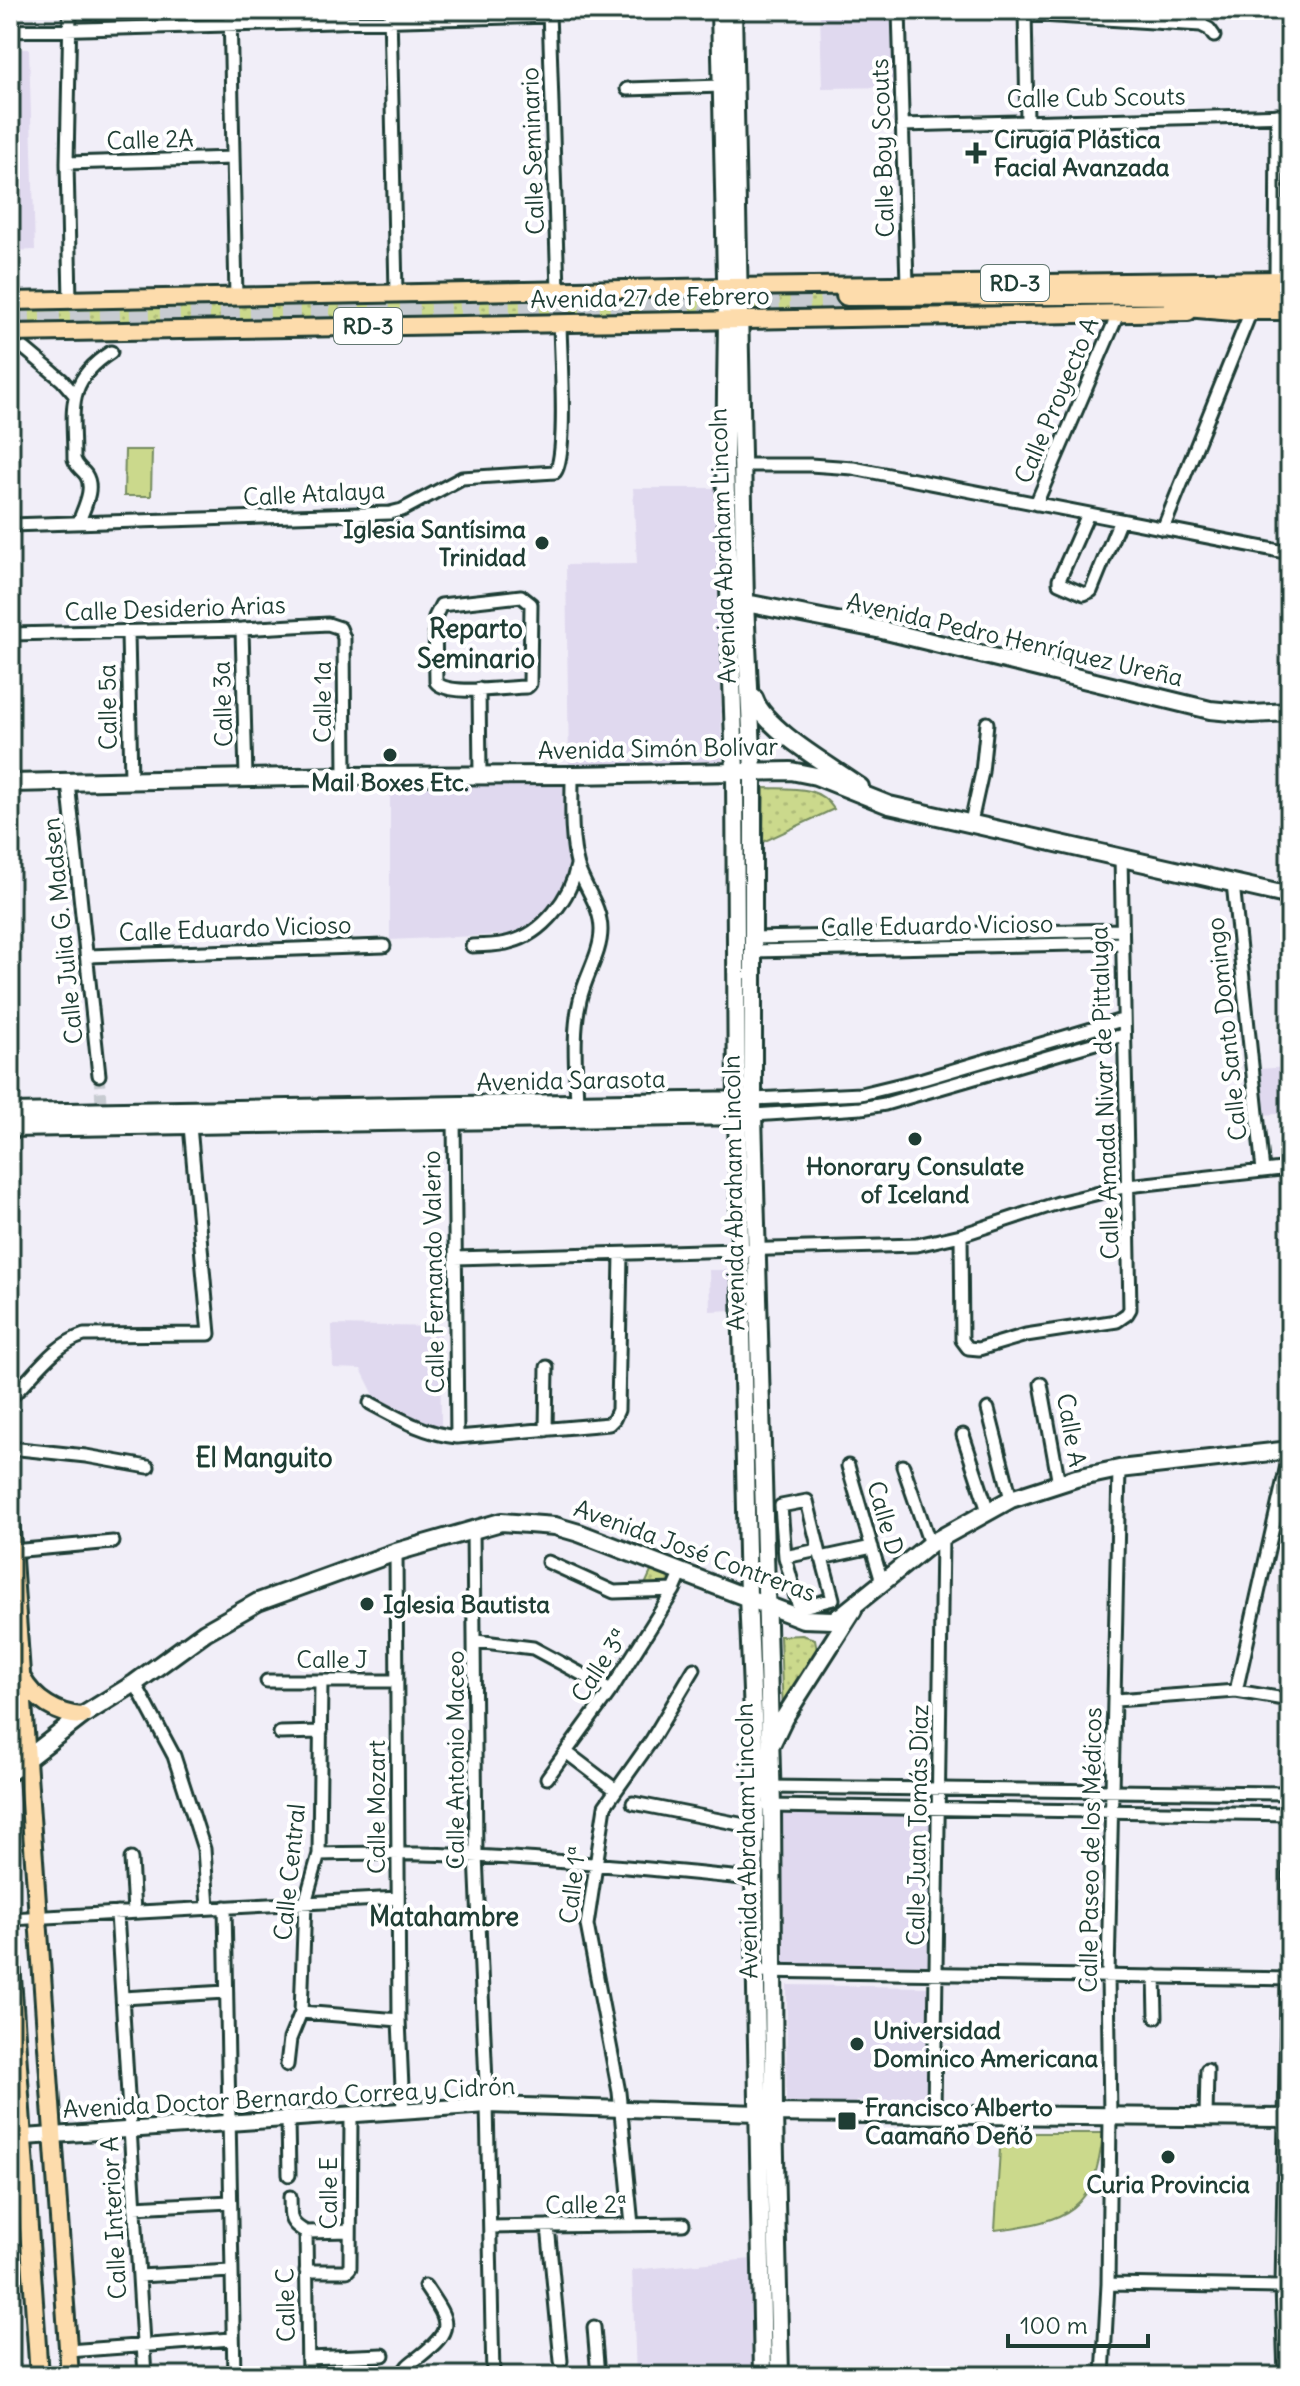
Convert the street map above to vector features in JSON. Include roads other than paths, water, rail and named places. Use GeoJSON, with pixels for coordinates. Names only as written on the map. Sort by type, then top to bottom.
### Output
{"type":"FeatureCollection","features":[{"type":"Feature","properties":{"kind":"highway"},"geometry":{"type":"LineString","coordinates":[[1125,302],[1247,280]]}},
{"type":"Feature","properties":{"kind":"highway","name":"RD-3"},"geometry":{"type":"LineString","coordinates":[[1125,302],[1285,284]]}},
{"type":"Feature","properties":{"kind":"highway","name":"RD-3"},"geometry":{"type":"LineString","coordinates":[[847,300],[1290,300]]}},
{"type":"Feature","properties":{"kind":"highway"},"geometry":{"type":"LineString","coordinates":[[1125,302],[1242,311]]}},
{"type":"Feature","properties":{"kind":"main road","name":"Avenida Abraham Lincoln"},"geometry":{"type":"LineString","coordinates":[[720,10],[733,287]]}},
{"type":"Feature","properties":{"kind":"main road","name":"Avenida Abraham Lincoln"},"geometry":{"type":"LineString","coordinates":[[733,10],[733,321],[725,466],[738,602],[751,684],[753,772],[745,945],[745,1108],[766,1604],[769,1748],[764,1787]]}},
{"type":"Feature","properties":{"kind":"main road","name":"Avenida 27 de Febrero"},"geometry":{"type":"LineString","coordinates":[[10,301],[907,284],[1247,280],[1285,284]]}},
{"type":"Feature","properties":{"kind":"main road","name":"Avenida 27 de Febrero"},"geometry":{"type":"LineString","coordinates":[[10,333],[733,321],[1125,302]]}},
{"type":"Feature","properties":{"kind":"main road"},"geometry":{"type":"LineString","coordinates":[[1242,311],[1290,311]]}},
{"type":"Feature","properties":{"kind":"main road","name":"Avenida Abraham Lincoln"},"geometry":{"type":"LineString","coordinates":[[733,321],[743,465],[735,772],[745,945]]}},
{"type":"Feature","properties":{"kind":"main road","name":"Avenida Pedro Henríquez Ureña"},"geometry":{"type":"LineString","coordinates":[[738,602],[882,630],[1210,710],[1252,714],[1290,712]]}},
{"type":"Feature","properties":{"kind":"main road"},"geometry":{"type":"LineString","coordinates":[[751,684],[759,709],[773,724],[889,805]]}},
{"type":"Feature","properties":{"kind":"main road","name":"Avenida Simón Bolívar"},"geometry":{"type":"LineString","coordinates":[[10,783],[480,774],[805,772],[889,805],[1290,896]]}},
{"type":"Feature","properties":{"kind":"main road","name":"Avenida Sarasota"},"geometry":{"type":"LineString","coordinates":[[454,1114],[577,1104],[745,1108]]}},
{"type":"Feature","properties":{"kind":"main road","name":"Avenida Sarasota"},"geometry":{"type":"LineString","coordinates":[[10,1113],[101,1108],[371,1115],[745,1108]]}},
{"type":"Feature","properties":{"kind":"main road","name":"Avenida Sarasota"},"geometry":{"type":"LineString","coordinates":[[10,1128],[190,1126],[371,1115]]}},
{"type":"Feature","properties":{"kind":"main road","name":"Avenida Abraham Lincoln"},"geometry":{"type":"LineString","coordinates":[[749,1251],[748,1596],[764,1787],[766,2113],[763,2376]]}},
{"type":"Feature","properties":{"kind":"main road","name":"Avenida José Contreras"},"geometry":{"type":"LineString","coordinates":[[10,1772],[82,1716],[135,1683],[205,1632],[258,1602],[473,1528],[501,1522],[555,1526],[803,1619],[824,1621],[833,1620],[857,1605],[936,1541],[1011,1499],[1076,1478],[1119,1469],[1290,1451]]}},
{"type":"Feature","properties":{"kind":"main road"},"geometry":{"type":"LineString","coordinates":[[10,1516],[70,2376]]}},
{"type":"Feature","properties":{"kind":"main road"},"geometry":{"type":"LineString","coordinates":[[769,1748],[784,1718],[857,1605]]}},
{"type":"Feature","properties":{"kind":"main road"},"geometry":{"type":"LineString","coordinates":[[21,1677],[27,1688],[45,1704],[62,1713],[82,1716]]}},
{"type":"Feature","properties":{"kind":"main road","name":"Avenida Abraham Lincoln"},"geometry":{"type":"LineString","coordinates":[[764,1806],[755,1827],[754,1879],[764,1971]]}},
{"type":"Feature","properties":{"kind":"main road"},"geometry":{"type":"LineString","coordinates":[[10,1947],[17,2137],[39,2376]]}},
{"type":"Feature","properties":{"kind":"main road","name":"Avenida Abraham Lincoln"},"geometry":{"type":"LineString","coordinates":[[766,2113],[780,2376]]}},
{"type":"Feature","properties":{"kind":"main road","name":"Avenida Doctor Bernardo Correa y Cidrón"},"geometry":{"type":"LineString","coordinates":[[766,2113],[1288,2118]]}},
{"type":"Feature","properties":{"kind":"street"},"geometry":{"type":"LineString","coordinates":[[70,10],[67,163],[70,300]]}},
{"type":"Feature","properties":{"kind":"street"},"geometry":{"type":"LineString","coordinates":[[230,10],[236,297]]}},
{"type":"Feature","properties":{"kind":"street","name":"Calle Boy Scouts"},"geometry":{"type":"LineString","coordinates":[[899,10],[907,284]]}},
{"type":"Feature","properties":{"kind":"street"},"geometry":{"type":"LineString","coordinates":[[1201,25],[1202,10]]}},
{"type":"Feature","properties":{"kind":"street"},"geometry":{"type":"LineString","coordinates":[[1027,120],[1025,12],[1201,25],[1214,36]]}},
{"type":"Feature","properties":{"kind":"street"},"geometry":{"type":"LineString","coordinates":[[10,31],[230,25],[390,15],[550,13]]}},
{"type":"Feature","properties":{"kind":"street","name":"Calle Seminario"},"geometry":{"type":"LineString","coordinates":[[550,13],[558,290]]}},
{"type":"Feature","properties":{"kind":"street"},"geometry":{"type":"LineString","coordinates":[[390,15],[396,293]]}},
{"type":"Feature","properties":{"kind":"street"},"geometry":{"type":"LineString","coordinates":[[627,89],[722,86]]}},
{"type":"Feature","properties":{"kind":"street"},"geometry":{"type":"LineString","coordinates":[[1284,115],[1285,284]]}},
{"type":"Feature","properties":{"kind":"street","name":"Calle Cub Scouts"},"geometry":{"type":"LineString","coordinates":[[902,125],[1284,115]]}},
{"type":"Feature","properties":{"kind":"street","name":"Calle 2A"},"geometry":{"type":"LineString","coordinates":[[67,163],[233,158]]}},
{"type":"Feature","properties":{"kind":"street","name":"Calle Proyecto A"},"geometry":{"type":"LineString","coordinates":[[1036,504],[1125,302]]}},
{"type":"Feature","properties":{"kind":"street"},"geometry":{"type":"LineString","coordinates":[[1163,529],[1242,311]]}},
{"type":"Feature","properties":{"kind":"street","name":"Calle Atalaya"},"geometry":{"type":"LineString","coordinates":[[10,525],[390,513],[402,510],[462,478],[555,472],[560,465],[562,441],[560,322]]}},
{"type":"Feature","properties":{"kind":"street"},"geometry":{"type":"LineString","coordinates":[[25,349],[74,394]]}},
{"type":"Feature","properties":{"kind":"street"},"geometry":{"type":"LineString","coordinates":[[79,522],[90,486],[74,459],[74,394],[81,377],[92,364],[111,352]]}},
{"type":"Feature","properties":{"kind":"street"},"geometry":{"type":"LineString","coordinates":[[743,465],[836,466],[894,475],[1290,553]]}},
{"type":"Feature","properties":{"kind":"street"},"geometry":{"type":"LineString","coordinates":[[1088,514],[1059,580],[1059,583],[1084,594],[1091,591],[1120,520]]}},
{"type":"Feature","properties":{"kind":"street"},"geometry":{"type":"LineString","coordinates":[[527,598],[531,604],[530,684],[527,687],[479,689],[444,689],[436,682],[435,617],[438,610],[445,603],[527,598]]}},
{"type":"Feature","properties":{"kind":"street","name":"Calle Desiderio Arias"},"geometry":{"type":"LineString","coordinates":[[10,634],[328,624],[340,628]]}},
{"type":"Feature","properties":{"kind":"street","name":"Calle 1a"},"geometry":{"type":"LineString","coordinates":[[340,628],[344,638],[345,776]]}},
{"type":"Feature","properties":{"kind":"street","name":"Calle 3a"},"geometry":{"type":"LineString","coordinates":[[242,629],[246,778]]}},
{"type":"Feature","properties":{"kind":"street","name":"Calle 5a"},"geometry":{"type":"LineString","coordinates":[[128,632],[131,781]]}},
{"type":"Feature","properties":{"kind":"street"},"geometry":{"type":"LineString","coordinates":[[479,689],[480,774]]}},
{"type":"Feature","properties":{"kind":"street"},"geometry":{"type":"LineString","coordinates":[[971,822],[982,772],[987,723]]}},
{"type":"Feature","properties":{"kind":"street"},"geometry":{"type":"LineString","coordinates":[[572,775],[574,844],[578,865],[597,906],[601,927],[599,947],[579,1002],[577,1104]]}},
{"type":"Feature","properties":{"kind":"street","name":"Calle Julia G. Madsen"},"geometry":{"type":"LineString","coordinates":[[68,782],[99,1075]]}},
{"type":"Feature","properties":{"kind":"street","name":"Calle Amada Nivar de Pittaluga"},"geometry":{"type":"LineString","coordinates":[[961,1235],[962,1340],[968,1348],[979,1349],[1026,1335],[1117,1321],[1127,1314],[1131,1303],[1122,1020],[1121,857]]}},
{"type":"Feature","properties":{"kind":"street"},"geometry":{"type":"LineString","coordinates":[[472,946],[512,942],[541,925],[570,887],[578,865]]}},
{"type":"Feature","properties":{"kind":"street","name":"Calle Santo Domingo"},"geometry":{"type":"LineString","coordinates":[[1233,883],[1263,1171]]}},
{"type":"Feature","properties":{"kind":"street","name":"Calle Eduardo Vicioso"},"geometry":{"type":"LineString","coordinates":[[745,945],[898,936],[1121,930]]}},
{"type":"Feature","properties":{"kind":"street"},"geometry":{"type":"LineString","coordinates":[[898,936],[899,949]]}},
{"type":"Feature","properties":{"kind":"street","name":"Calle Eduardo Vicioso"},"geometry":{"type":"LineString","coordinates":[[745,945],[899,949],[1121,943]]}},
{"type":"Feature","properties":{"kind":"street","name":"Calle Eduardo Vicioso"},"geometry":{"type":"LineString","coordinates":[[88,956],[384,946]]}},
{"type":"Feature","properties":{"kind":"street","name":"Avenida Sarasota"},"geometry":{"type":"LineString","coordinates":[[745,1108],[861,1108],[1035,1046],[1122,1020]]}},
{"type":"Feature","properties":{"kind":"street","name":"Avenida Sarasota"},"geometry":{"type":"LineString","coordinates":[[925,1086],[1123,1035]]}},
{"type":"Feature","properties":{"kind":"street"},"geometry":{"type":"LineString","coordinates":[[1035,1046],[1039,1059]]}},
{"type":"Feature","properties":{"kind":"street","name":"Calle Fernando Valerio"},"geometry":{"type":"LineString","coordinates":[[454,1114],[457,1437]]}},
{"type":"Feature","properties":{"kind":"street"},"geometry":{"type":"LineString","coordinates":[[10,1398],[45,1360],[72,1339],[84,1335],[209,1334],[190,1126]]}},
{"type":"Feature","properties":{"kind":"street"},"geometry":{"type":"LineString","coordinates":[[455,1258],[917,1245],[961,1235],[1058,1203],[1128,1186],[1290,1168]]}},
{"type":"Feature","properties":{"kind":"street"},"geometry":{"type":"LineString","coordinates":[[370,1403],[441,1436],[603,1425],[614,1419],[618,1410],[621,1254]]}},
{"type":"Feature","properties":{"kind":"street"},"geometry":{"type":"LineString","coordinates":[[546,1430],[547,1367]]}},
{"type":"Feature","properties":{"kind":"street","name":"Calle A"},"geometry":{"type":"LineString","coordinates":[[1041,1384],[1059,1484]]}},
{"type":"Feature","properties":{"kind":"street"},"geometry":{"type":"LineString","coordinates":[[988,1409],[1011,1499]]}},
{"type":"Feature","properties":{"kind":"street"},"geometry":{"type":"LineString","coordinates":[[963,1435],[988,1511]]}},
{"type":"Feature","properties":{"kind":"street"},"geometry":{"type":"LineString","coordinates":[[10,1448],[86,1456],[148,1467]]}},
{"type":"Feature","properties":{"kind":"street"},"geometry":{"type":"LineString","coordinates":[[1236,1691],[1290,1451]]}},
{"type":"Feature","properties":{"kind":"street","name":"Calle D"},"geometry":{"type":"LineString","coordinates":[[848,1466],[882,1582]]}},
{"type":"Feature","properties":{"kind":"street"},"geometry":{"type":"LineString","coordinates":[[903,1466],[936,1541]]}},
{"type":"Feature","properties":{"kind":"street","name":"Calle Paseo de los Médicos"},"geometry":{"type":"LineString","coordinates":[[1103,2376],[1108,2284],[1108,1975],[1119,1469]]}},
{"type":"Feature","properties":{"kind":"street"},"geometry":{"type":"LineString","coordinates":[[807,1501],[820,1554],[833,1599],[799,1608],[785,1557],[781,1506],[807,1501]]}},
{"type":"Feature","properties":{"kind":"street","name":"Calle Antonio Maceo"},"geometry":{"type":"LineString","coordinates":[[473,1528],[476,1855],[487,2105],[493,2376]]}},
{"type":"Feature","properties":{"kind":"street","name":"Calle Juan Tomás Díaz"},"geometry":{"type":"LineString","coordinates":[[934,2114],[938,1808],[936,1541]]}},
{"type":"Feature","properties":{"kind":"street"},"geometry":{"type":"LineString","coordinates":[[12,1551],[113,1542]]}},
{"type":"Feature","properties":{"kind":"street"},"geometry":{"type":"LineString","coordinates":[[785,1557],[872,1547]]}},
{"type":"Feature","properties":{"kind":"street","name":"Calle Mozart"},"geometry":{"type":"LineString","coordinates":[[396,1552],[399,2020],[403,2110]]}},
{"type":"Feature","properties":{"kind":"street"},"geometry":{"type":"LineString","coordinates":[[548,1562],[614,1592],[674,1590]]}},
{"type":"Feature","properties":{"kind":"street","name":"Calle 3ª"},"geometry":{"type":"LineString","coordinates":[[547,1778],[611,1690],[674,1590],[682,1572]]}},
{"type":"Feature","properties":{"kind":"street"},"geometry":{"type":"LineString","coordinates":[[476,1641],[533,1648],[611,1690]]}},
{"type":"Feature","properties":{"kind":"street","name":"Calle 1ª"},"geometry":{"type":"LineString","coordinates":[[632,2225],[621,2109],[587,1929],[604,1808],[651,1741],[694,1669]]}},
{"type":"Feature","properties":{"kind":"street","name":"Calle J"},"geometry":{"type":"LineString","coordinates":[[267,1681],[397,1681]]}},
{"type":"Feature","properties":{"kind":"street","name":"Calle Central"},"geometry":{"type":"LineString","coordinates":[[287,2065],[290,2039],[301,2012],[305,1903],[319,1854],[321,1681]]}},
{"type":"Feature","properties":{"kind":"street"},"geometry":{"type":"LineString","coordinates":[[135,1683],[174,1756],[204,1849],[208,1908]]}},
{"type":"Feature","properties":{"kind":"street"},"geometry":{"type":"LineString","coordinates":[[1116,1700],[1236,1691],[1290,1700]]}},
{"type":"Feature","properties":{"kind":"street"},"geometry":{"type":"LineString","coordinates":[[280,1733],[321,1732]]}},
{"type":"Feature","properties":{"kind":"street"},"geometry":{"type":"LineString","coordinates":[[566,1752],[616,1790]]}},
{"type":"Feature","properties":{"kind":"street"},"geometry":{"type":"LineString","coordinates":[[764,1787],[1290,1793]]}},
{"type":"Feature","properties":{"kind":"street"},"geometry":{"type":"LineString","coordinates":[[633,1803],[755,1827]]}},
{"type":"Feature","properties":{"kind":"street"},"geometry":{"type":"LineString","coordinates":[[764,1806],[1290,1814]]}},
{"type":"Feature","properties":{"kind":"street"},"geometry":{"type":"LineString","coordinates":[[1285,2376],[1282,2287],[1288,2118],[1290,1838]]}},
{"type":"Feature","properties":{"kind":"street"},"geometry":{"type":"LineString","coordinates":[[319,1854],[399,1852],[476,1855],[754,1879]]}},
{"type":"Feature","properties":{"kind":"street"},"geometry":{"type":"LineString","coordinates":[[131,1859],[134,1912]]}},
{"type":"Feature","properties":{"kind":"street"},"geometry":{"type":"LineString","coordinates":[[10,1919],[398,1898]]}},
{"type":"Feature","properties":{"kind":"street"},"geometry":{"type":"LineString","coordinates":[[225,1907],[234,2376]]}},
{"type":"Feature","properties":{"kind":"street","name":"Calle Interior A"},"geometry":{"type":"LineString","coordinates":[[117,1913],[145,2376]]}},
{"type":"Feature","properties":{"kind":"street"},"geometry":{"type":"LineString","coordinates":[[764,1971],[1289,1979]]}},
{"type":"Feature","properties":{"kind":"street"},"geometry":{"type":"LineString","coordinates":[[1155,1976],[1156,2017]]}},
{"type":"Feature","properties":{"kind":"street"},"geometry":{"type":"LineString","coordinates":[[123,1998],[226,1992]]}},
{"type":"Feature","properties":{"kind":"street"},"geometry":{"type":"LineString","coordinates":[[301,2012],[399,2020]]}},
{"type":"Feature","properties":{"kind":"street"},"geometry":{"type":"LineString","coordinates":[[1206,2117],[1207,2070]]}},
{"type":"Feature","properties":{"kind":"street","name":"Avenida Doctor Bernardo Correa y Cidrón"},"geometry":{"type":"LineString","coordinates":[[17,2137],[487,2105],[766,2113]]}},
{"type":"Feature","properties":{"kind":"street","name":"Calle E"},"geometry":{"type":"LineString","coordinates":[[306,2271],[349,2270],[351,2115]]}},
{"type":"Feature","properties":{"kind":"street"},"geometry":{"type":"LineString","coordinates":[[288,2119],[289,2175]]}},
{"type":"Feature","properties":{"kind":"street"},"geometry":{"type":"LineString","coordinates":[[290,2197],[294,2226],[306,2232],[350,2231]]}},
{"type":"Feature","properties":{"kind":"street"},"geometry":{"type":"LineString","coordinates":[[134,2207],[230,2202]]}},
{"type":"Feature","properties":{"kind":"street","name":"Calle 2ª"},"geometry":{"type":"LineString","coordinates":[[490,2227],[683,2224]]}},
{"type":"Feature","properties":{"kind":"street"},"geometry":{"type":"LineString","coordinates":[[548,2226],[561,2361]]}},
{"type":"Feature","properties":{"kind":"street","name":"Calle C"},"geometry":{"type":"LineString","coordinates":[[306,2232],[308,2376]]}},
{"type":"Feature","properties":{"kind":"street"},"geometry":{"type":"LineString","coordinates":[[139,2276],[231,2271]]}},
{"type":"Feature","properties":{"kind":"street"},"geometry":{"type":"LineString","coordinates":[[1108,2284],[1282,2287]]}},
{"type":"Feature","properties":{"kind":"street"},"geometry":{"type":"LineString","coordinates":[[403,2376],[408,2365],[438,2342],[443,2334],[445,2320],[425,2286]]}},
{"type":"Feature","properties":{"kind":"street"},"geometry":{"type":"LineString","coordinates":[[594,2327],[598,2376]]}},
{"type":"Feature","properties":{"kind":"street"},"geometry":{"type":"LineString","coordinates":[[68,2351],[232,2339]]}},
{"type":"Feature","properties":{"kind":"street"},"geometry":{"type":"LineString","coordinates":[[308,2358],[383,2355]]}},
{"type":"Feature","properties":{"kind":"tunnel"},"geometry":{"type":"LineString","coordinates":[[10,322],[847,305]]}},
{"type":"Feature","properties":{"kind":"tunnel"},"geometry":{"type":"LineString","coordinates":[[99,1075],[101,1102]]}},
{"type":"Feature","properties":{"kind":"place","name":"Cirugía Plástica Facial Avanzada"},"geometry":{"type":"Point","coordinates":[976,153]}},
{"type":"Feature","properties":{"kind":"place","name":"Iglesia Santísima Trinidad"},"geometry":{"type":"Point","coordinates":[542,543]}},
{"type":"Feature","properties":{"kind":"place","name":"Mail Boxes Etc."},"geometry":{"type":"Point","coordinates":[390,755]}},
{"type":"Feature","properties":{"kind":"place","name":"Honorary Consulate of Iceland"},"geometry":{"type":"Point","coordinates":[915,1139]}},
{"type":"Feature","properties":{"kind":"place","name":"Iglesia Bautista"},"geometry":{"type":"Point","coordinates":[367,1604]}},
{"type":"Feature","properties":{"kind":"place","name":"Universidad Dominico Americana"},"geometry":{"type":"Point","coordinates":[857,2044]}},
{"type":"Feature","properties":{"kind":"place","name":"Francisco Alberto Caamaño Deñó"},"geometry":{"type":"Point","coordinates":[847,2121]}},
{"type":"Feature","properties":{"kind":"place","name":"Curia Provincia"},"geometry":{"type":"Point","coordinates":[1168,2157]}},
{"type":"Feature","properties":{"kind":"district","name":"Reparto Seminario"},"geometry":{"type":"Point","coordinates":[476,643]}},
{"type":"Feature","properties":{"kind":"district","name":"El Manguito"},"geometry":{"type":"Point","coordinates":[264,1457]}},
{"type":"Feature","properties":{"kind":"district","name":"Matahambre"},"geometry":{"type":"Point","coordinates":[444,1916]}}]}
